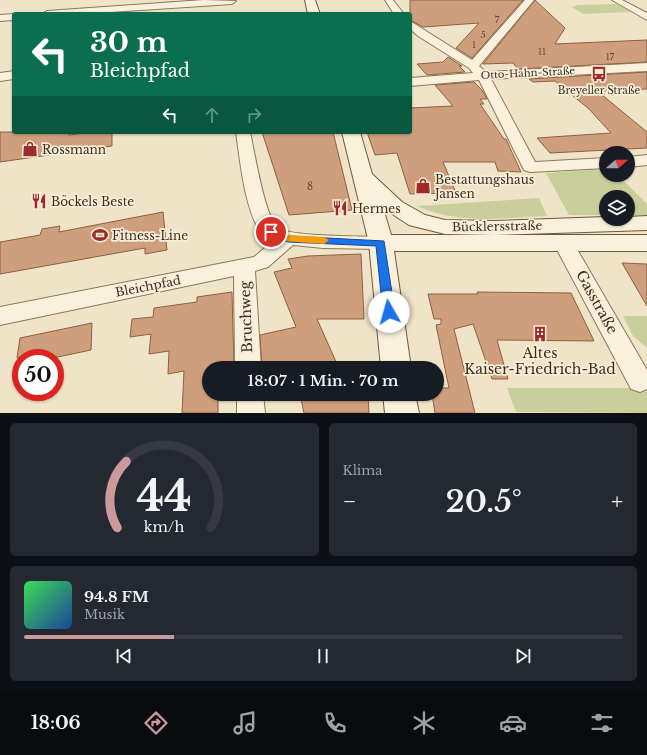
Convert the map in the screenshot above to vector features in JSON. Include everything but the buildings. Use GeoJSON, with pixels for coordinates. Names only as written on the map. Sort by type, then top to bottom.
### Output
{"type":"FeatureCollection","features":[{"type":"Feature","properties":{"kind":"main road"},"geometry":{"type":"LineString","coordinates":[[310,0],[313,12]]}},
{"type":"Feature","properties":{"kind":"main road"},"geometry":{"type":"LineString","coordinates":[[352,134],[381,243],[395,361]]}},
{"type":"Feature","properties":{"kind":"main road","name":"Bücklersstraße"},"geometry":{"type":"LineString","coordinates":[[364,176],[394,207],[416,220],[445,227],[494,228],[647,223]]}},
{"type":"Feature","properties":{"kind":"main road","name":"Bücklersstraße"},"geometry":{"type":"LineString","coordinates":[[381,243],[647,243]]}},
{"type":"Feature","properties":{"kind":"main road"},"geometry":{"type":"LineString","coordinates":[[400,401],[402,413]]}},
{"type":"Feature","properties":{"kind":"street"},"geometry":{"type":"LineString","coordinates":[[389,0],[398,12]]}},
{"type":"Feature","properties":{"kind":"street"},"geometry":{"type":"LineString","coordinates":[[478,71],[530,0]]}},
{"type":"Feature","properties":{"kind":"street"},"geometry":{"type":"LineString","coordinates":[[616,0],[647,17]]}},
{"type":"Feature","properties":{"kind":"street"},"geometry":{"type":"LineString","coordinates":[[68,12],[131,6],[232,3]]}},
{"type":"Feature","properties":{"kind":"street"},"geometry":{"type":"LineString","coordinates":[[0,18],[12,17]]}},
{"type":"Feature","properties":{"kind":"street"},"geometry":{"type":"LineString","coordinates":[[412,26],[422,34],[478,71],[530,167],[599,163]]}},
{"type":"Feature","properties":{"kind":"street","name":"Otto-Hahn-Straße"},"geometry":{"type":"LineString","coordinates":[[412,82],[478,71],[647,67]]}},
{"type":"Feature","properties":{"kind":"street"},"geometry":{"type":"LineString","coordinates":[[0,77],[12,75]]}},
{"type":"Feature","properties":{"kind":"street"},"geometry":{"type":"LineString","coordinates":[[243,134],[261,217],[279,235],[381,243]]}},
{"type":"Feature","properties":{"kind":"street"},"geometry":{"type":"LineString","coordinates":[[635,161],[647,160]]}},
{"type":"Feature","properties":{"kind":"street","name":"Bleichpfad"},"geometry":{"type":"LineString","coordinates":[[0,316],[261,262],[279,235]]}},
{"type":"Feature","properties":{"kind":"street","name":"Gasstraße"},"geometry":{"type":"LineString","coordinates":[[564,244],[640,381]]}},
{"type":"Feature","properties":{"kind":"street","name":"Bruchweg"},"geometry":{"type":"LineString","coordinates":[[244,266],[248,361]]}},
{"type":"Feature","properties":{"kind":"street"},"geometry":{"type":"LineString","coordinates":[[250,401],[251,413]]}},
{"type":"Feature","properties":{"kind":"green space"},"geometry":{"type":"Polygon","coordinates":[[[616,4],[631,12],[583,14],[572,7],[577,5],[616,4]]]}},
{"type":"Feature","properties":{"kind":"green space"},"geometry":{"type":"Polygon","coordinates":[[[599,169],[599,182],[625,182],[633,190],[599,190],[599,215],[569,215],[546,173],[599,169]]]}},
{"type":"Feature","properties":{"kind":"green space"},"geometry":{"type":"Polygon","coordinates":[[[635,192],[647,204],[647,216],[635,215],[635,192]]]}},
{"type":"Feature","properties":{"kind":"green space"},"geometry":{"type":"Polygon","coordinates":[[[539,198],[547,216],[497,219],[465,218],[448,216],[417,206],[539,198]]]}},
{"type":"Feature","properties":{"kind":"green space"},"geometry":{"type":"Polygon","coordinates":[[[623,316],[647,316],[647,348],[633,336],[623,316]]]}},
{"type":"Feature","properties":{"kind":"green space"},"geometry":{"type":"Polygon","coordinates":[[[647,382],[647,413],[516,412],[507,388],[638,388],[647,382]]]}},
{"type":"Feature","properties":{"kind":"slow traffic"},"geometry":{"type":"LineString","coordinates":[[288,239],[324,240]]}},
{"type":"Feature","properties":{"kind":"place","name":"Breyeller Straße"},"geometry":{"type":"Point","coordinates":[599,74]}},
{"type":"Feature","properties":{"kind":"place","name":"Rossmann"},"geometry":{"type":"Point","coordinates":[30,149]}},
{"type":"Feature","properties":{"kind":"place","name":"Bestattungshaus Jansen"},"geometry":{"type":"Point","coordinates":[423,186]}},
{"type":"Feature","properties":{"kind":"place","name":"Böckels Beste"},"geometry":{"type":"Point","coordinates":[39,201]}},
{"type":"Feature","properties":{"kind":"place","name":"Hermes"},"geometry":{"type":"Point","coordinates":[340,208]}},
{"type":"Feature","properties":{"kind":"place","name":"Fitness-Line"},"geometry":{"type":"Point","coordinates":[100,235]}},
{"type":"Feature","properties":{"kind":"place","name":"Altes Kaiser-Friedrich-Bad"},"geometry":{"type":"Point","coordinates":[540,334]}},
{"type":"Feature","properties":{"kind":"route"},"geometry":{"type":"LineString","coordinates":[[271,232],[288,239],[381,243],[389,312]]}}]}
